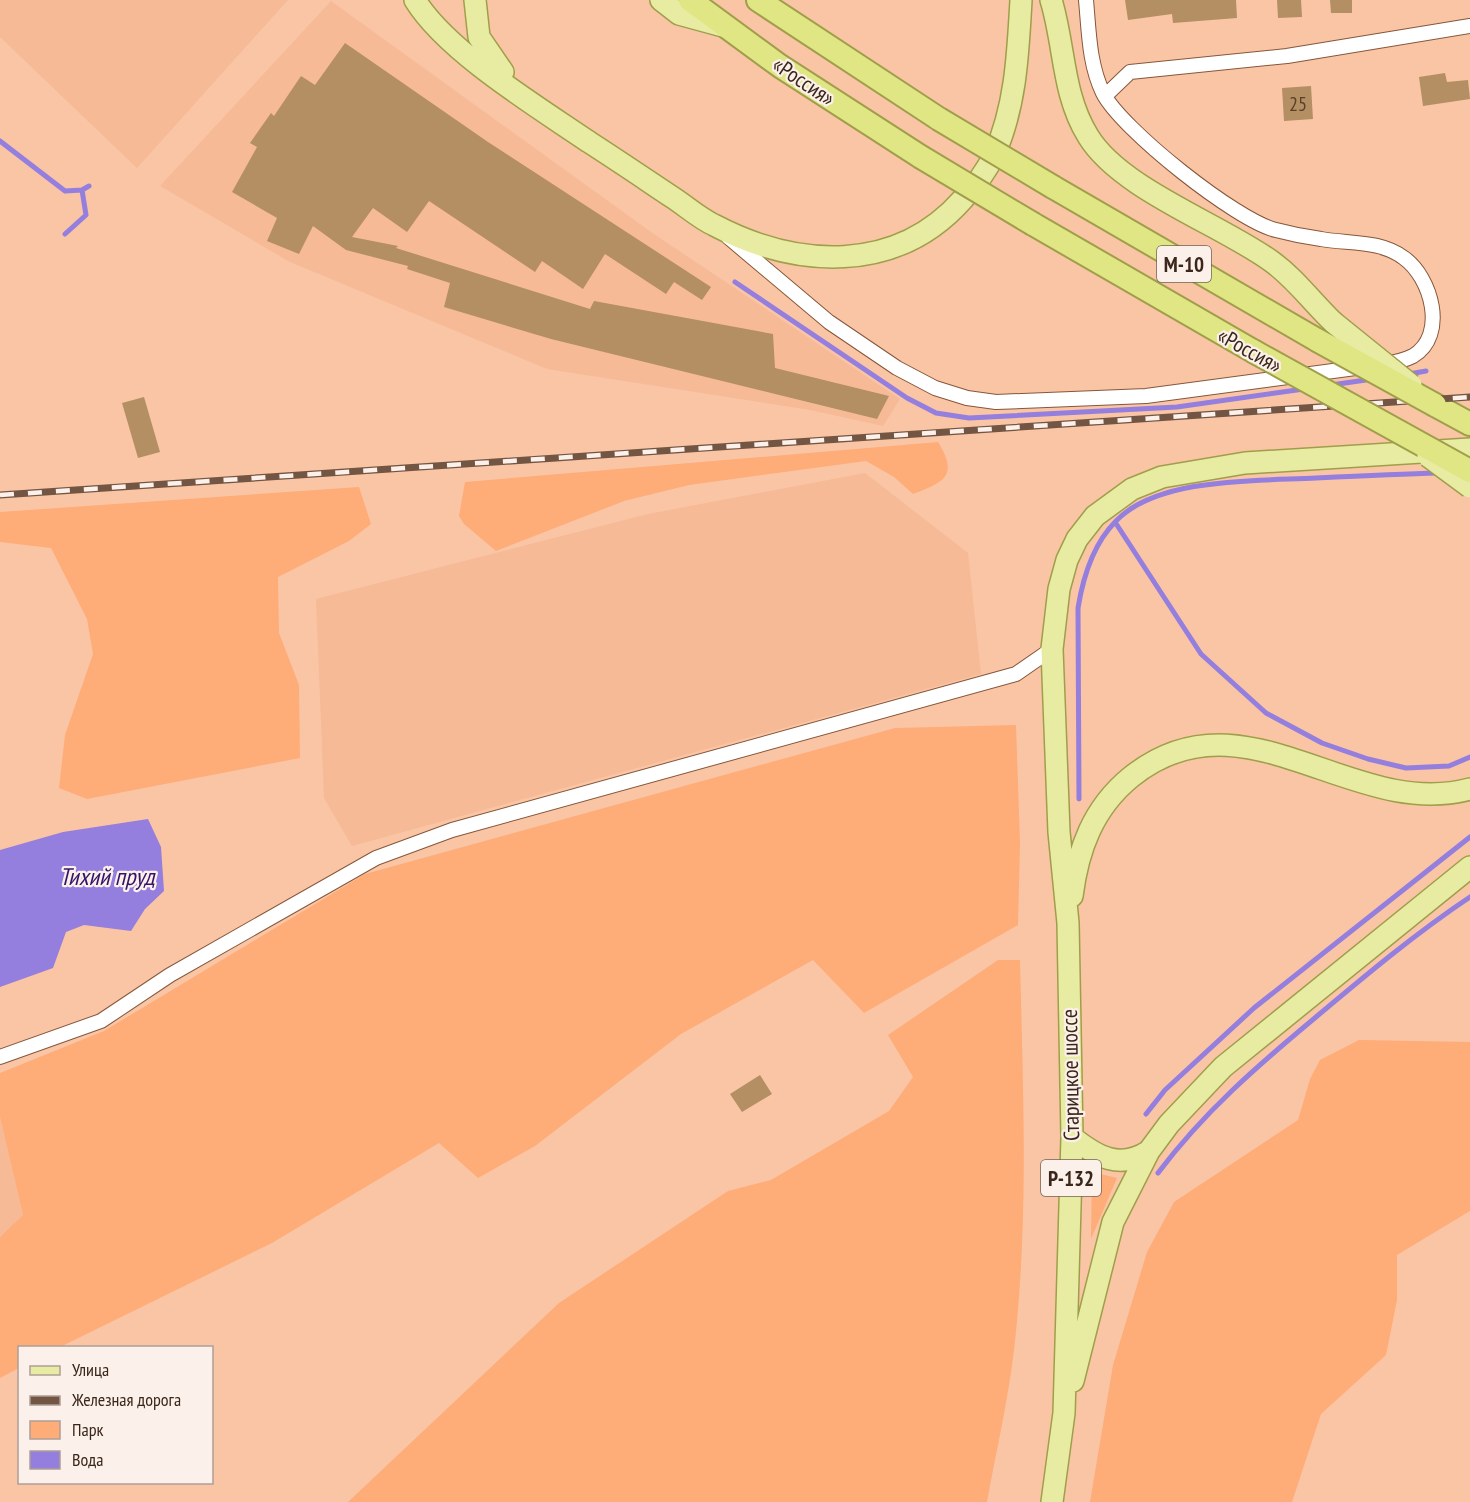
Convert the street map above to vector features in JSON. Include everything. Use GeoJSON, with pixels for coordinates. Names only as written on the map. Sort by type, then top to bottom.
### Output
{"type":"FeatureCollection","features":[{"type":"Feature","properties":{"kind":"highway","name":"«Россия»"},"geometry":{"type":"LineString","coordinates":[[690,0],[780,66],[921,157],[1391,430],[1470,471]]}},
{"type":"Feature","properties":{"kind":"highway","name":"«Россия»"},"geometry":{"type":"LineString","coordinates":[[758,0],[939,119],[1053,187],[1317,340],[1470,424]]}},
{"type":"Feature","properties":{"kind":"main road"},"geometry":{"type":"LineString","coordinates":[[415,0],[424,15],[445,38],[538,107],[713,225],[773,248],[816,257],[846,258],[899,245],[933,227],[983,175],[994,154],[1013,93],[1021,0]]}},
{"type":"Feature","properties":{"kind":"main road"},"geometry":{"type":"LineString","coordinates":[[475,0],[476,28],[482,45],[500,68],[538,107]]}},
{"type":"Feature","properties":{"kind":"main road"},"geometry":{"type":"LineString","coordinates":[[661,0],[679,14],[724,26]]}},
{"type":"Feature","properties":{"kind":"main road"},"geometry":{"type":"LineString","coordinates":[[1051,0],[1073,104],[1089,138],[1106,159],[1178,207],[1271,261],[1333,322],[1435,405]]}},
{"type":"Feature","properties":{"kind":"main road"},"geometry":{"type":"LineString","coordinates":[[1391,430],[1470,487]]}},
{"type":"Feature","properties":{"kind":"main road","name":"Старицкое шоссе"},"geometry":{"type":"LineString","coordinates":[[1052,1502],[1064,1413],[1072,1137],[1068,933],[1059,832],[1052,649],[1059,589],[1071,548],[1095,516],[1132,489],[1162,477],[1245,463],[1470,448]]}},
{"type":"Feature","properties":{"kind":"main road"},"geometry":{"type":"LineString","coordinates":[[1068,933],[1078,861],[1093,820],[1115,792],[1136,773],[1150,763],[1176,753],[1207,745],[1233,744],[1271,751],[1380,789],[1399,793],[1437,796],[1470,789]]}},
{"type":"Feature","properties":{"kind":"main road"},"geometry":{"type":"LineString","coordinates":[[1064,1413],[1087,1330],[1106,1241],[1120,1206],[1149,1151],[1194,1096],[1223,1067],[1470,867]]}},
{"type":"Feature","properties":{"kind":"main road"},"geometry":{"type":"LineString","coordinates":[[1072,1137],[1097,1156],[1112,1160],[1134,1159],[1149,1151]]}},
{"type":"Feature","properties":{"kind":"street"},"geometry":{"type":"LineString","coordinates":[[713,225],[829,322],[897,368],[935,388],[967,398],[996,402],[1146,396],[1399,362],[1414,355],[1424,345],[1432,324],[1430,298],[1422,276],[1406,259],[1387,248],[1301,236],[1251,221],[1223,204],[1174,165],[1120,116],[1105,96],[1091,58],[1086,0]]}},
{"type":"Feature","properties":{"kind":"street"},"geometry":{"type":"LineString","coordinates":[[1105,96],[1130,72],[1287,56],[1470,26]]}},
{"type":"Feature","properties":{"kind":"street"},"geometry":{"type":"LineString","coordinates":[[0,1057],[102,1021],[170,975],[376,858],[464,827],[1016,674],[1052,649]]}},
{"type":"Feature","properties":{"kind":"shaded area"},"geometry":{"type":"Polygon","coordinates":[[[0,0],[288,0],[137,168],[0,37],[0,0]]]}},
{"type":"Feature","properties":{"kind":"shaded area"},"geometry":{"type":"Polygon","coordinates":[[[331,1],[651,232],[900,399],[883,426],[810,410],[547,369],[290,262],[160,186],[331,1]]]}},
{"type":"Feature","properties":{"kind":"shaded area"},"geometry":{"type":"Polygon","coordinates":[[[865,473],[968,553],[981,674],[352,846],[324,798],[316,599],[648,514],[865,473]]]}},
{"type":"Feature","properties":{"kind":"shaded area"},"geometry":{"type":"Polygon","coordinates":[[[0,1117],[23,1215],[0,1237],[0,1117]]]}},
{"type":"Feature","properties":{"kind":"green space"},"geometry":{"type":"Polygon","coordinates":[[[938,442],[947,463],[945,476],[933,486],[913,494],[894,477],[866,461],[689,485],[624,501],[496,551],[464,524],[459,516],[465,482],[938,442]]]}},
{"type":"Feature","properties":{"kind":"green space"},"geometry":{"type":"Polygon","coordinates":[[[359,487],[371,524],[349,541],[278,577],[279,633],[299,685],[300,758],[87,799],[59,788],[65,735],[93,654],[87,619],[51,548],[0,542],[0,512],[359,487]]]}},
{"type":"Feature","properties":{"kind":"green space"},"geometry":{"type":"Polygon","coordinates":[[[1016,725],[1020,843],[1018,925],[864,1013],[813,960],[681,1034],[535,1146],[478,1178],[439,1143],[272,1243],[62,1346],[18,1346],[18,1369],[0,1378],[0,1237],[23,1215],[0,1117],[0,1073],[104,1031],[365,874],[895,728],[1016,725]]]}},
{"type":"Feature","properties":{"kind":"green space"},"geometry":{"type":"Polygon","coordinates":[[[998,960],[1020,960],[1023,1204],[1022,1253],[1014,1350],[987,1502],[348,1502],[559,1303],[728,1191],[771,1180],[889,1111],[913,1077],[888,1035],[998,960]]]}},
{"type":"Feature","properties":{"kind":"green space"},"geometry":{"type":"Polygon","coordinates":[[[1359,1040],[1470,1042],[1470,1211],[1397,1255],[1397,1300],[1386,1355],[1321,1414],[1292,1502],[1090,1502],[1113,1365],[1147,1252],[1174,1202],[1298,1120],[1310,1079],[1320,1060],[1359,1040]]]}},
{"type":"Feature","properties":{"kind":"green space"},"geometry":{"type":"Polygon","coordinates":[[[1092,1172],[1117,1178],[1091,1239],[1092,1172]]]}},
{"type":"Feature","properties":{"kind":"water","name":"Тихий пруд"},"geometry":{"type":"Polygon","coordinates":[[[148,819],[161,847],[164,891],[145,909],[131,931],[84,925],[66,932],[53,968],[0,987],[0,850],[63,832],[148,819]]]}},
{"type":"Feature","properties":{"kind":"building"},"geometry":{"type":"Polygon","coordinates":[[[1125,0],[1236,0],[1237,18],[1173,23],[1172,14],[1128,20],[1125,0]]]}},
{"type":"Feature","properties":{"kind":"building"},"geometry":{"type":"Polygon","coordinates":[[[1277,0],[1301,0],[1302,17],[1278,18],[1277,0]]]}},
{"type":"Feature","properties":{"kind":"building"},"geometry":{"type":"Polygon","coordinates":[[[1330,0],[1352,0],[1352,13],[1331,13],[1330,0]]]}},
{"type":"Feature","properties":{"kind":"building"},"geometry":{"type":"Polygon","coordinates":[[[345,43],[488,142],[711,287],[702,300],[674,282],[666,294],[605,254],[583,289],[542,261],[535,272],[429,201],[407,232],[373,208],[352,237],[398,246],[396,248],[590,309],[594,301],[773,334],[775,368],[889,396],[877,419],[551,339],[444,307],[450,283],[407,269],[408,266],[346,250],[313,226],[299,254],[267,241],[277,218],[232,192],[257,147],[250,143],[271,113],[274,116],[301,76],[315,85],[345,43]]]}},
{"type":"Feature","properties":{"kind":"building"},"geometry":{"type":"Polygon","coordinates":[[[1445,73],[1447,82],[1468,80],[1470,99],[1423,106],[1419,77],[1445,73]]]}},
{"type":"Feature","properties":{"kind":"building"},"geometry":{"type":"Polygon","coordinates":[[[1311,86],[1313,119],[1284,121],[1282,88],[1311,86]]]}},
{"type":"Feature","properties":{"kind":"building"},"geometry":{"type":"Polygon","coordinates":[[[144,397],[160,452],[138,458],[122,403],[144,397]]]}},
{"type":"Feature","properties":{"kind":"building"},"geometry":{"type":"Polygon","coordinates":[[[760,1075],[772,1094],[742,1112],[730,1094],[760,1075]]]}},
{"type":"Feature","properties":{"kind":"waterway"},"geometry":{"type":"LineString","coordinates":[[0,141],[65,191],[82,190],[89,186]]}},
{"type":"Feature","properties":{"kind":"waterway"},"geometry":{"type":"LineString","coordinates":[[65,234],[86,215],[82,190]]}},
{"type":"Feature","properties":{"kind":"waterway"},"geometry":{"type":"LineString","coordinates":[[735,282],[907,398],[936,413],[969,418],[1177,407],[1304,389]]}},
{"type":"Feature","properties":{"kind":"waterway"},"geometry":{"type":"LineString","coordinates":[[1409,374],[1426,371]]}},
{"type":"Feature","properties":{"kind":"waterway"},"geometry":{"type":"LineString","coordinates":[[1331,385],[1373,379]]}},
{"type":"Feature","properties":{"kind":"waterway"},"geometry":{"type":"LineString","coordinates":[[1079,799],[1078,608],[1095,550],[1116,521],[1134,507],[1157,496],[1210,484],[1439,473]]}},
{"type":"Feature","properties":{"kind":"waterway"},"geometry":{"type":"LineString","coordinates":[[1115,522],[1201,654],[1266,713],[1322,743],[1368,759],[1406,768],[1449,766],[1470,757]]}},
{"type":"Feature","properties":{"kind":"waterway"},"geometry":{"type":"LineString","coordinates":[[1146,1114],[1165,1090],[1254,1008],[1470,837]]}},
{"type":"Feature","properties":{"kind":"waterway"},"geometry":{"type":"LineString","coordinates":[[1158,1173],[1232,1090],[1273,1053],[1392,955],[1470,897]]}},
{"type":"Feature","properties":{"kind":"railway"},"geometry":{"type":"LineString","coordinates":[[0,495],[1470,397]]}}]}
